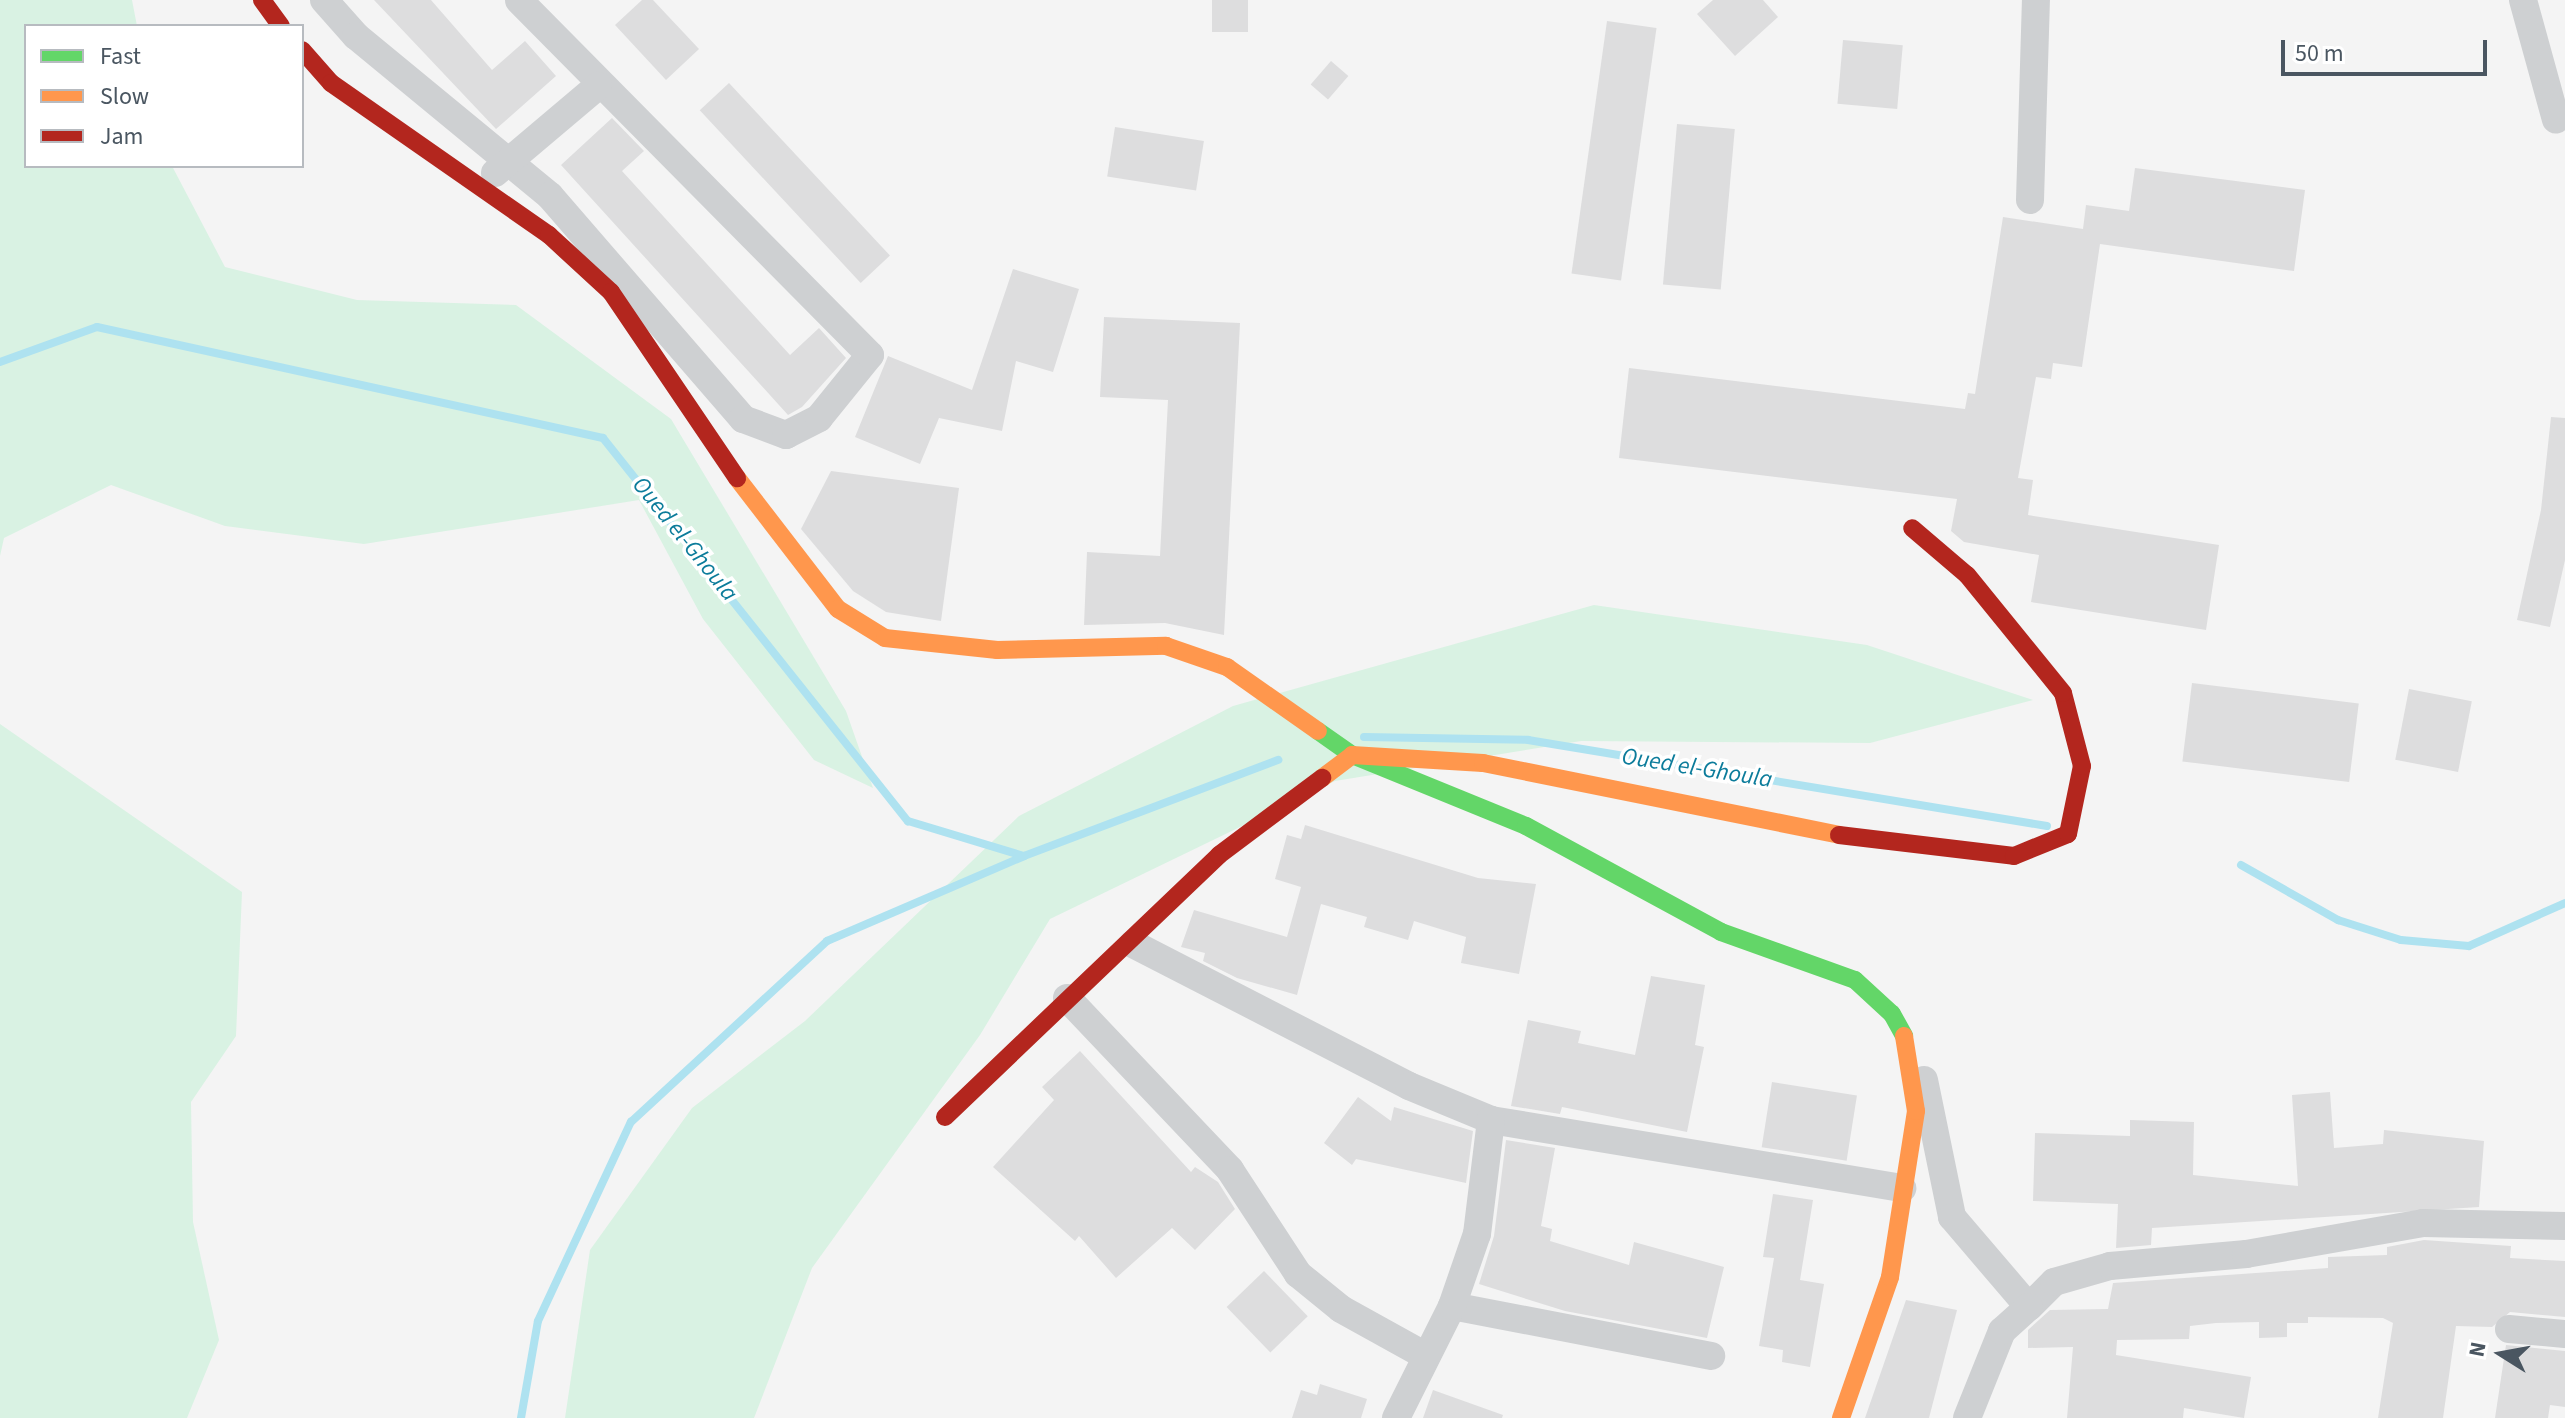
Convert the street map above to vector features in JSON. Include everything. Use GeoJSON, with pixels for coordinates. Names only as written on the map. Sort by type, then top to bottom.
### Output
{"type":"FeatureCollection","features":[{"type":"Feature","properties":{"kind":"main road"},"geometry":{"type":"LineString","coordinates":[[262,0],[280,24]]}},
{"type":"Feature","properties":{"kind":"main road"},"geometry":{"type":"LineString","coordinates":[[304,52],[331,83],[481,187],[611,292],[770,527],[838,609],[885,638],[938,648],[1166,646],[1227,667],[1352,755],[1526,826],[1721,932],[1855,980],[1892,1014],[1910,1048],[1916,1111],[1890,1277],[1841,1418]]}},
{"type":"Feature","properties":{"kind":"main road"},"geometry":{"type":"LineString","coordinates":[[945,1117],[1067,998],[1133,944],[1219,855],[1352,755],[1483,763],[1842,836],[2014,856],[2068,834],[2082,766],[2063,693],[1967,575],[1912,528]]}},
{"type":"Feature","properties":{"kind":"street"},"geometry":{"type":"LineString","coordinates":[[324,0],[356,36],[507,160],[602,249],[700,376],[743,419],[786,435],[819,418],[870,355],[598,86],[519,0]]}},
{"type":"Feature","properties":{"kind":"street"},"geometry":{"type":"LineString","coordinates":[[2030,200],[2036,0]]}},
{"type":"Feature","properties":{"kind":"street"},"geometry":{"type":"LineString","coordinates":[[2523,0],[2556,120]]}},
{"type":"Feature","properties":{"kind":"street"},"geometry":{"type":"LineString","coordinates":[[481,187],[507,160],[598,86]]}},
{"type":"Feature","properties":{"kind":"street"},"geometry":{"type":"LineString","coordinates":[[1133,944],[1409,1086],[1491,1120],[1902,1188]]}},
{"type":"Feature","properties":{"kind":"street"},"geometry":{"type":"LineString","coordinates":[[1067,998],[1230,1170],[1298,1274],[1341,1309],[1424,1355]]}},
{"type":"Feature","properties":{"kind":"street"},"geometry":{"type":"LineString","coordinates":[[1910,1048],[1940,1131],[1952,1217],[2029,1307]]}},
{"type":"Feature","properties":{"kind":"street"},"geometry":{"type":"LineString","coordinates":[[1396,1418],[1424,1355],[1452,1306],[1477,1234],[1491,1120]]}},
{"type":"Feature","properties":{"kind":"street"},"geometry":{"type":"LineString","coordinates":[[1967,1418],[2002,1331],[2054,1282],[2110,1266],[2246,1254],[2423,1223],[2565,1226]]}},
{"type":"Feature","properties":{"kind":"street"},"geometry":{"type":"LineString","coordinates":[[1452,1306],[1711,1356]]}},
{"type":"Feature","properties":{"kind":"street"},"geometry":{"type":"LineString","coordinates":[[2509,1329],[2565,1334]]}},
{"type":"Feature","properties":{"kind":"green space"},"geometry":{"type":"Polygon","coordinates":[[[0,0],[132,0],[137,24],[24,24],[24,168],[173,168],[225,267],[357,300],[516,305],[671,419],[846,711],[873,788],[814,760],[703,619],[639,500],[364,544],[225,526],[111,485],[4,538],[0,556],[0,0]]]}},
{"type":"Feature","properties":{"kind":"green space"},"geometry":{"type":"Polygon","coordinates":[[[1594,605],[1867,645],[2033,700],[1870,743],[1581,741],[1335,781],[1050,919],[980,1035],[812,1268],[754,1418],[565,1418],[590,1250],[692,1108],[805,1021],[1019,816],[1233,706],[1594,605]]]}},
{"type":"Feature","properties":{"kind":"green space"},"geometry":{"type":"Polygon","coordinates":[[[0,724],[242,892],[236,1036],[191,1102],[193,1222],[219,1340],[187,1418],[0,1418],[0,724]]]}},
{"type":"Feature","properties":{"kind":"building"},"geometry":{"type":"Polygon","coordinates":[[[374,0],[431,0],[492,70],[525,41],[556,76],[496,129],[374,0]]]}},
{"type":"Feature","properties":{"kind":"building"},"geometry":{"type":"Polygon","coordinates":[[[642,0],[653,0],[699,49],[666,80],[615,25],[642,0]]]}},
{"type":"Feature","properties":{"kind":"building"},"geometry":{"type":"Polygon","coordinates":[[[1212,0],[1248,0],[1248,32],[1212,32],[1212,0]]]}},
{"type":"Feature","properties":{"kind":"building"},"geometry":{"type":"Polygon","coordinates":[[[1713,0],[1763,0],[1778,17],[1735,56],[1697,14],[1713,0]]]}},
{"type":"Feature","properties":{"kind":"building"},"geometry":{"type":"Polygon","coordinates":[[[1607,21],[1657,28],[1621,280],[1572,274],[1607,21]]]}},
{"type":"Feature","properties":{"kind":"building"},"geometry":{"type":"Polygon","coordinates":[[[1843,40],[1903,45],[1897,109],[1837,104],[1843,40]]]}},
{"type":"Feature","properties":{"kind":"building"},"geometry":{"type":"Polygon","coordinates":[[[1331,61],[1348,76],[1328,99],[1311,84],[1331,61]]]}},
{"type":"Feature","properties":{"kind":"building"},"geometry":{"type":"Polygon","coordinates":[[[729,83],[890,256],[861,283],[700,110],[729,83]]]}},
{"type":"Feature","properties":{"kind":"building"},"geometry":{"type":"Polygon","coordinates":[[[612,118],[644,151],[622,171],[790,355],[819,328],[846,358],[802,407],[788,415],[561,165],[612,118]]]}},
{"type":"Feature","properties":{"kind":"building"},"geometry":{"type":"Polygon","coordinates":[[[1677,124],[1735,129],[1721,289],[1663,284],[1677,124]]]}},
{"type":"Feature","properties":{"kind":"building"},"geometry":{"type":"Polygon","coordinates":[[[1115,127],[1204,141],[1196,190],[1107,176],[1115,127]]]}},
{"type":"Feature","properties":{"kind":"building"},"geometry":{"type":"Polygon","coordinates":[[[2135,168],[2305,190],[2294,271],[2100,244],[2082,367],[2053,363],[2051,379],[2036,377],[2018,478],[2033,480],[2028,515],[2219,545],[2206,630],[2031,602],[2039,555],[1964,542],[1951,531],[1957,499],[1619,458],[1629,368],[1965,409],[1968,393],[1975,394],[2003,217],[2083,229],[2086,205],[2129,211],[2135,168]]]}},
{"type":"Feature","properties":{"kind":"building"},"geometry":{"type":"Polygon","coordinates":[[[1013,269],[1079,289],[1053,372],[1016,361],[1002,431],[939,418],[920,464],[855,437],[888,356],[972,390],[1013,269]]]}},
{"type":"Feature","properties":{"kind":"building"},"geometry":{"type":"Polygon","coordinates":[[[1104,317],[1240,323],[1224,635],[1165,623],[1084,625],[1087,552],[1160,556],[1168,400],[1100,397],[1104,317]]]}},
{"type":"Feature","properties":{"kind":"building"},"geometry":{"type":"Polygon","coordinates":[[[2551,417],[2565,418],[2565,560],[2550,627],[2517,620],[2541,510],[2551,417]]]}},
{"type":"Feature","properties":{"kind":"building"},"geometry":{"type":"Polygon","coordinates":[[[831,471],[959,488],[941,621],[886,612],[853,591],[801,529],[831,471]]]}},
{"type":"Feature","properties":{"kind":"building"},"geometry":{"type":"Polygon","coordinates":[[[2192,683],[2359,703],[2349,782],[2182,761],[2192,683]]]}},
{"type":"Feature","properties":{"kind":"building"},"geometry":{"type":"Polygon","coordinates":[[[2409,689],[2472,701],[2458,772],[2395,760],[2409,689]]]}},
{"type":"Feature","properties":{"kind":"building"},"geometry":{"type":"Polygon","coordinates":[[[1305,825],[1478,878],[1536,884],[1519,974],[1461,963],[1466,937],[1414,921],[1408,940],[1364,927],[1367,917],[1321,904],[1297,995],[1237,978],[1203,961],[1205,953],[1181,947],[1194,910],[1287,937],[1301,887],[1275,879],[1287,835],[1301,839],[1305,825]]]}},
{"type":"Feature","properties":{"kind":"building"},"geometry":{"type":"Polygon","coordinates":[[[1651,976],[1705,985],[1695,1045],[1704,1047],[1687,1132],[1562,1107],[1560,1114],[1511,1106],[1528,1020],[1581,1031],[1578,1043],[1635,1055],[1651,976]]]}},
{"type":"Feature","properties":{"kind":"building"},"geometry":{"type":"Polygon","coordinates":[[[1080,1051],[1191,1172],[1195,1167],[1218,1182],[1235,1209],[1195,1250],[1172,1228],[1116,1278],[1079,1236],[1075,1241],[993,1167],[1054,1100],[1042,1087],[1080,1051]]]}},
{"type":"Feature","properties":{"kind":"building"},"geometry":{"type":"Polygon","coordinates":[[[1772,1082],[1857,1095],[1847,1161],[1762,1147],[1772,1082]]]}},
{"type":"Feature","properties":{"kind":"building"},"geometry":{"type":"Polygon","coordinates":[[[2330,1092],[2334,1148],[2383,1144],[2384,1130],[2484,1141],[2479,1207],[2152,1228],[2151,1245],[2116,1248],[2118,1204],[2033,1201],[2035,1133],[2130,1136],[2130,1120],[2194,1122],[2193,1175],[2298,1186],[2292,1095],[2330,1092]]]}},
{"type":"Feature","properties":{"kind":"building"},"geometry":{"type":"Polygon","coordinates":[[[1358,1097],[1391,1121],[1394,1107],[1473,1131],[1466,1183],[1356,1159],[1352,1165],[1324,1143],[1358,1097]]]}},
{"type":"Feature","properties":{"kind":"building"},"geometry":{"type":"Polygon","coordinates":[[[1506,1140],[1555,1148],[1541,1226],[1552,1229],[1550,1241],[1629,1265],[1634,1242],[1724,1267],[1707,1338],[1565,1311],[1479,1284],[1494,1236],[1506,1140]]]}},
{"type":"Feature","properties":{"kind":"building"},"geometry":{"type":"Polygon","coordinates":[[[1773,1194],[1813,1200],[1800,1280],[1824,1284],[1810,1367],[1782,1362],[1783,1350],[1759,1346],[1774,1258],[1763,1257],[1773,1194]]]}},
{"type":"Feature","properties":{"kind":"building"},"geometry":{"type":"Polygon","coordinates":[[[2424,1240],[2511,1246],[2510,1258],[2565,1261],[2565,1317],[2510,1312],[2492,1327],[2456,1326],[2443,1418],[2378,1418],[2393,1323],[2383,1318],[2308,1317],[2308,1323],[2287,1323],[2287,1337],[2259,1338],[2259,1322],[2190,1326],[2189,1339],[2117,1340],[2116,1355],[2251,1377],[2244,1418],[2184,1408],[2183,1418],[2067,1418],[2073,1347],[2028,1348],[2028,1330],[2050,1310],[2108,1309],[2113,1283],[2328,1268],[2328,1257],[2387,1255],[2387,1247],[2424,1240]]]}},
{"type":"Feature","properties":{"kind":"building"},"geometry":{"type":"Polygon","coordinates":[[[1264,1271],[1308,1316],[1270,1352],[1227,1307],[1264,1271]]]}},
{"type":"Feature","properties":{"kind":"building"},"geometry":{"type":"Polygon","coordinates":[[[1906,1300],[1957,1310],[1929,1418],[1865,1418],[1906,1300]]]}},
{"type":"Feature","properties":{"kind":"building"},"geometry":{"type":"Polygon","coordinates":[[[2506,1345],[2565,1351],[2565,1407],[2550,1405],[2548,1418],[2495,1418],[2506,1345]]]}},
{"type":"Feature","properties":{"kind":"building"},"geometry":{"type":"Polygon","coordinates":[[[1320,1384],[1367,1399],[1361,1418],[1292,1418],[1301,1390],[1317,1395],[1320,1384]]]}},
{"type":"Feature","properties":{"kind":"building"},"geometry":{"type":"Polygon","coordinates":[[[1433,1390],[1503,1415],[1502,1418],[1423,1418],[1433,1390]]]}},
{"type":"Feature","properties":{"kind":"waterway","name":"Oued el-Ghoula"},"geometry":{"type":"LineString","coordinates":[[0,362],[97,327],[603,438],[908,821],[1024,856],[1278,760]]}},
{"type":"Feature","properties":{"kind":"waterway","name":"Oued el-Ghoula"},"geometry":{"type":"LineString","coordinates":[[1364,737],[1528,740],[2047,826]]}},
{"type":"Feature","properties":{"kind":"waterway"},"geometry":{"type":"LineString","coordinates":[[521,1418],[538,1321],[631,1122],[827,941],[1024,856]]}},
{"type":"Feature","properties":{"kind":"waterway","name":"Oued el-Ghoula"},"geometry":{"type":"LineString","coordinates":[[2241,865],[2338,920],[2401,940],[2469,946],[2565,903]]}},
{"type":"Feature","properties":{"kind":"traffic: fast"},"geometry":{"type":"LineString","coordinates":[[1318,731],[1352,755],[1526,826],[1721,932],[1855,980],[1892,1014],[1904,1036]]}},
{"type":"Feature","properties":{"kind":"traffic: slow"},"geometry":{"type":"LineString","coordinates":[[737,478],[838,609],[885,638],[997,650],[1166,646],[1227,667],[1318,731]]}},
{"type":"Feature","properties":{"kind":"traffic: slow"},"geometry":{"type":"LineString","coordinates":[[1322,778],[1352,755],[1483,763],[1839,835]]}},
{"type":"Feature","properties":{"kind":"traffic: slow"},"geometry":{"type":"LineString","coordinates":[[1841,1418],[1890,1277],[1916,1111],[1904,1036]]}},
{"type":"Feature","properties":{"kind":"traffic: jam"},"geometry":{"type":"LineString","coordinates":[[262,0],[280,24]]}},
{"type":"Feature","properties":{"kind":"traffic: jam"},"geometry":{"type":"LineString","coordinates":[[304,52],[331,83],[549,235],[611,292],[737,478]]}},
{"type":"Feature","properties":{"kind":"traffic: jam"},"geometry":{"type":"LineString","coordinates":[[1839,835],[2014,856],[2068,834],[2082,766],[2063,693],[1967,575],[1912,528]]}},
{"type":"Feature","properties":{"kind":"traffic: jam"},"geometry":{"type":"LineString","coordinates":[[945,1117],[1219,855],[1322,778]]}}]}
